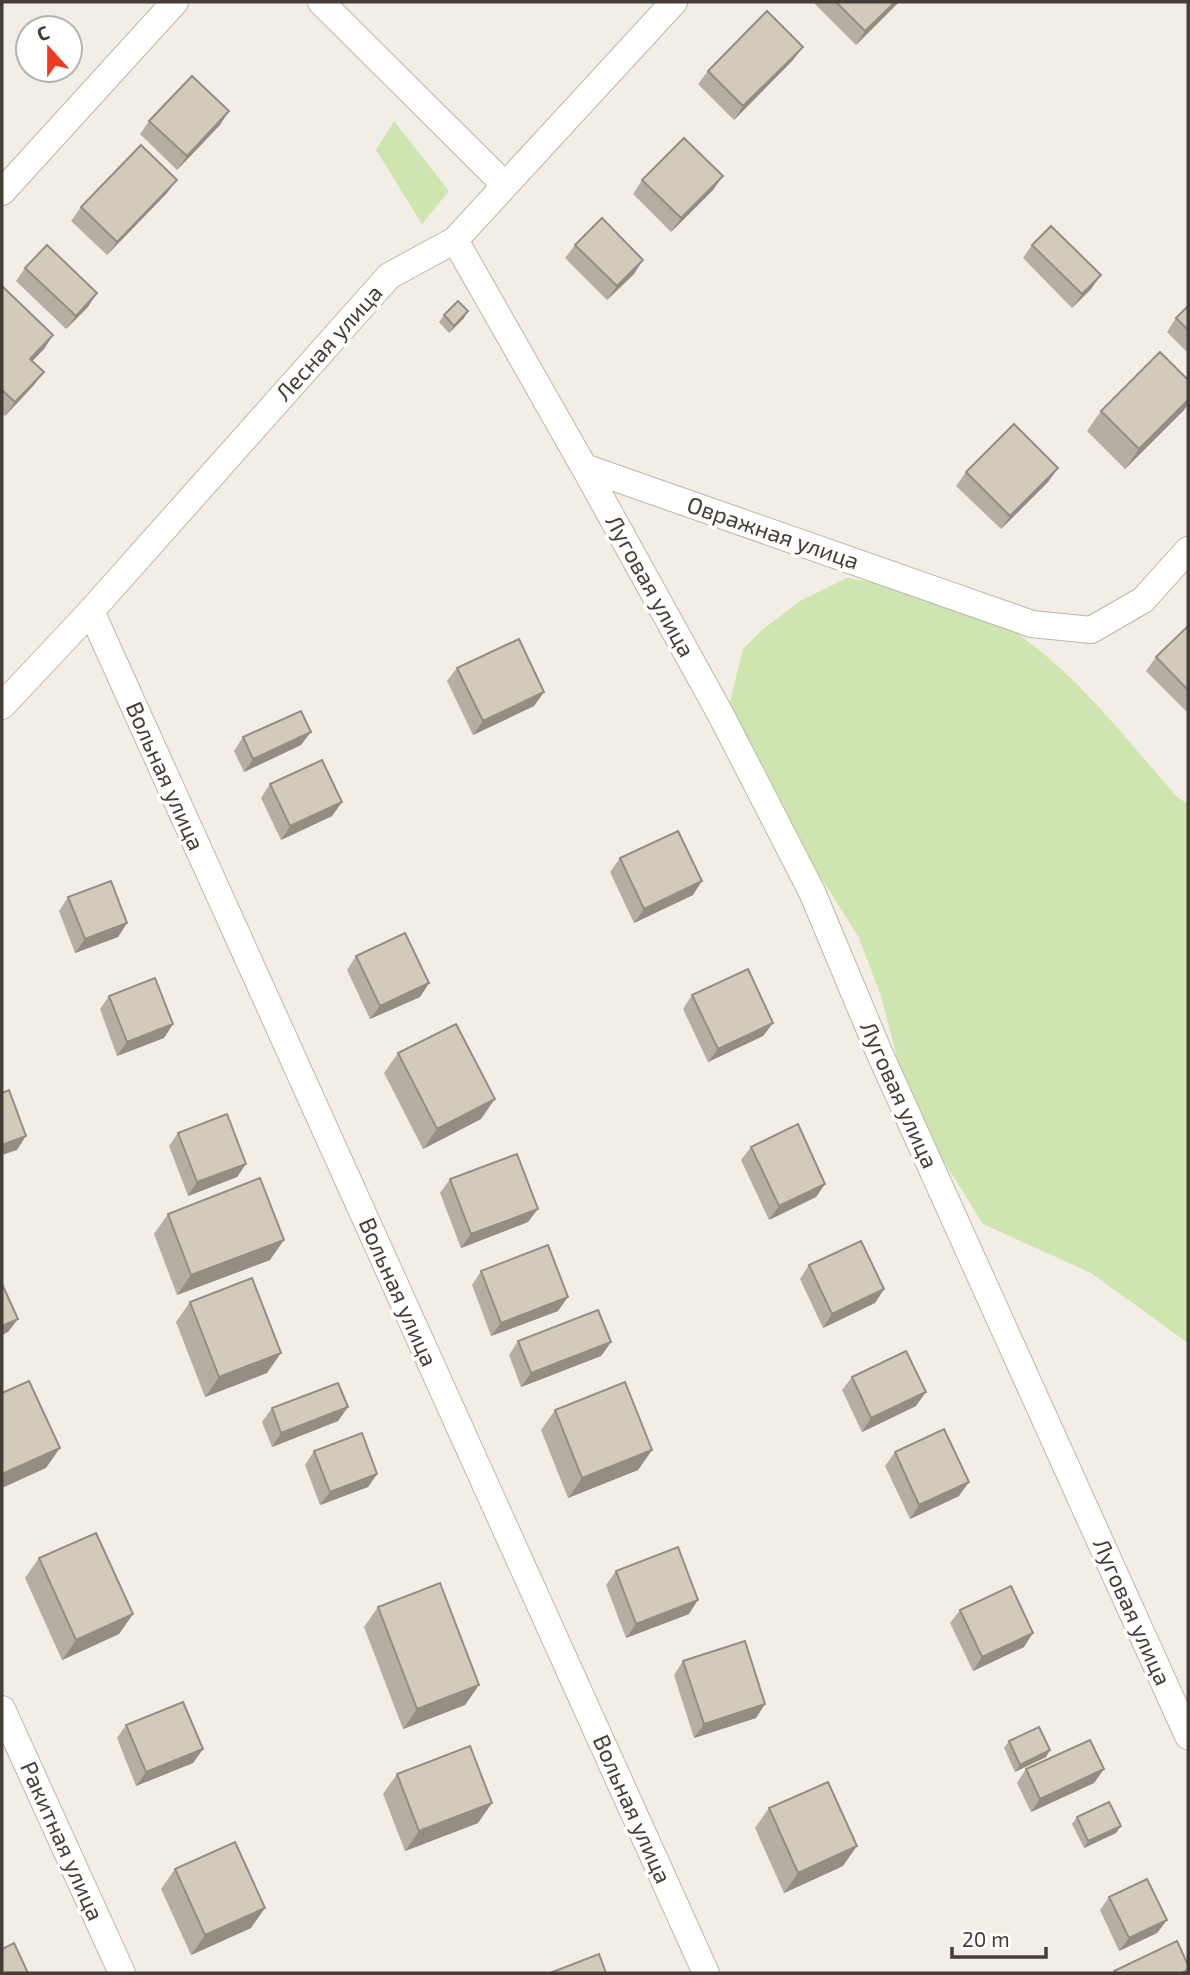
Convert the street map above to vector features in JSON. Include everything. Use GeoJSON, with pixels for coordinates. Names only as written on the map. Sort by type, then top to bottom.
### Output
{"type":"FeatureCollection","features":[{"type":"Feature","properties":{"kind":"street"},"geometry":{"type":"LineString","coordinates":[[2,192],[176,2]]}},
{"type":"Feature","properties":{"kind":"street"},"geometry":{"type":"LineString","coordinates":[[321,2],[505,185]]}},
{"type":"Feature","properties":{"kind":"street","name":"Лесная улица"},"geometry":{"type":"LineString","coordinates":[[2,706],[91,611],[389,276],[454,240],[674,2]]}},
{"type":"Feature","properties":{"kind":"street"},"geometry":{"type":"LineString","coordinates":[[454,240],[584,467]]}},
{"type":"Feature","properties":{"kind":"street","name":"Овражная улица"},"geometry":{"type":"LineString","coordinates":[[584,467],[1032,624],[1091,630],[1143,600],[1188,550]]}},
{"type":"Feature","properties":{"kind":"street","name":"Луговая улица"},"geometry":{"type":"LineString","coordinates":[[584,467],[721,715],[812,892],[878,1052],[1188,1736]]}},
{"type":"Feature","properties":{"kind":"street","name":"Вольная улица"},"geometry":{"type":"LineString","coordinates":[[91,611],[706,1973]]}},
{"type":"Feature","properties":{"kind":"street","name":"Ракитная улица"},"geometry":{"type":"LineString","coordinates":[[2,1709],[122,1973]]}},
{"type":"Feature","properties":{"kind":"green space"},"geometry":{"type":"Polygon","coordinates":[[[394,121],[449,191],[422,224],[376,150],[394,121]]]}},
{"type":"Feature","properties":{"kind":"green space"},"geometry":{"type":"Polygon","coordinates":[[[847,578],[911,591],[956,604],[978,612],[1015,632],[1081,688],[1177,797],[1188,804],[1188,1343],[1091,1273],[983,1224],[936,1149],[901,1073],[881,996],[858,936],[775,805],[730,701],[743,649],[762,630],[800,601],[847,578]]]}},
{"type":"Feature","properties":{"kind":"building"},"geometry":{"type":"Polygon","coordinates":[[[836,2],[895,2],[865,31],[836,2]]]}},
{"type":"Feature","properties":{"kind":"building"},"geometry":{"type":"Polygon","coordinates":[[[767,11],[803,47],[743,106],[708,71],[767,11]]]}},
{"type":"Feature","properties":{"kind":"building"},"geometry":{"type":"Polygon","coordinates":[[[192,76],[229,111],[187,156],[149,121],[192,76]]]}},
{"type":"Feature","properties":{"kind":"building"},"geometry":{"type":"Polygon","coordinates":[[[684,138],[723,176],[681,218],[642,180],[684,138]]]}},
{"type":"Feature","properties":{"kind":"building"},"geometry":{"type":"Polygon","coordinates":[[[141,145],[177,180],[117,242],[81,207],[141,145]]]}},
{"type":"Feature","properties":{"kind":"building"},"geometry":{"type":"Polygon","coordinates":[[[602,218],[643,260],[617,286],[575,245],[602,218]]]}},
{"type":"Feature","properties":{"kind":"building"},"geometry":{"type":"Polygon","coordinates":[[[1051,226],[1101,275],[1082,294],[1032,245],[1051,226]]]}},
{"type":"Feature","properties":{"kind":"building"},"geometry":{"type":"Polygon","coordinates":[[[47,245],[97,293],[76,316],[25,268],[47,245]]]}},
{"type":"Feature","properties":{"kind":"building"},"geometry":{"type":"Polygon","coordinates":[[[3,287],[53,335],[30,359],[44,372],[15,402],[2,390],[3,287]]]}},
{"type":"Feature","properties":{"kind":"building"},"geometry":{"type":"Polygon","coordinates":[[[458,301],[468,311],[454,326],[444,315],[458,301]]]}},
{"type":"Feature","properties":{"kind":"building"},"geometry":{"type":"Polygon","coordinates":[[[1188,306],[1188,330],[1176,318],[1188,306]]]}},
{"type":"Feature","properties":{"kind":"building"},"geometry":{"type":"Polygon","coordinates":[[[1160,352],[1188,380],[1188,400],[1139,449],[1101,411],[1160,352]]]}},
{"type":"Feature","properties":{"kind":"building"},"geometry":{"type":"Polygon","coordinates":[[[1014,424],[1058,468],[1010,516],[966,472],[1014,424]]]}},
{"type":"Feature","properties":{"kind":"building"},"geometry":{"type":"Polygon","coordinates":[[[1188,626],[1188,690],[1156,657],[1188,626]]]}},
{"type":"Feature","properties":{"kind":"building"},"geometry":{"type":"Polygon","coordinates":[[[519,639],[544,692],[483,721],[457,668],[519,639]]]}},
{"type":"Feature","properties":{"kind":"building"},"geometry":{"type":"Polygon","coordinates":[[[301,711],[311,732],[253,759],[243,737],[301,711]]]}},
{"type":"Feature","properties":{"kind":"building"},"geometry":{"type":"Polygon","coordinates":[[[322,760],[342,802],[290,826],[270,784],[322,760]]]}},
{"type":"Feature","properties":{"kind":"building"},"geometry":{"type":"Polygon","coordinates":[[[678,831],[702,881],[644,909],[620,858],[678,831]]]}},
{"type":"Feature","properties":{"kind":"building"},"geometry":{"type":"Polygon","coordinates":[[[111,881],[127,923],[85,939],[68,897],[111,881]]]}},
{"type":"Feature","properties":{"kind":"building"},"geometry":{"type":"Polygon","coordinates":[[[405,933],[429,983],[380,1006],[356,956],[405,933]]]}},
{"type":"Feature","properties":{"kind":"building"},"geometry":{"type":"Polygon","coordinates":[[[748,969],[773,1023],[718,1049],[692,995],[748,969]]]}},
{"type":"Feature","properties":{"kind":"building"},"geometry":{"type":"Polygon","coordinates":[[[155,978],[173,1024],[127,1042],[109,996],[155,978]]]}},
{"type":"Feature","properties":{"kind":"building"},"geometry":{"type":"Polygon","coordinates":[[[456,1024],[495,1099],[437,1129],[398,1053],[456,1024]]]}},
{"type":"Feature","properties":{"kind":"building"},"geometry":{"type":"Polygon","coordinates":[[[9,1090],[26,1136],[2,1145],[2,1093],[9,1090]]]}},
{"type":"Feature","properties":{"kind":"building"},"geometry":{"type":"Polygon","coordinates":[[[227,1114],[246,1164],[197,1182],[178,1133],[227,1114]]]}},
{"type":"Feature","properties":{"kind":"building"},"geometry":{"type":"Polygon","coordinates":[[[798,1124],[825,1184],[779,1206],[751,1147],[798,1124]]]}},
{"type":"Feature","properties":{"kind":"building"},"geometry":{"type":"Polygon","coordinates":[[[517,1154],[538,1209],[471,1234],[450,1179],[517,1154]]]}},
{"type":"Feature","properties":{"kind":"building"},"geometry":{"type":"Polygon","coordinates":[[[260,1178],[284,1240],[191,1275],[168,1214],[260,1178]]]}},
{"type":"Feature","properties":{"kind":"building"},"geometry":{"type":"Polygon","coordinates":[[[861,1241],[884,1289],[832,1314],[809,1265],[861,1241]]]}},
{"type":"Feature","properties":{"kind":"building"},"geometry":{"type":"Polygon","coordinates":[[[548,1245],[568,1297],[501,1323],[481,1271],[548,1245]]]}},
{"type":"Feature","properties":{"kind":"building"},"geometry":{"type":"Polygon","coordinates":[[[252,1278],[281,1353],[219,1377],[190,1302],[252,1278]]]}},
{"type":"Feature","properties":{"kind":"building"},"geometry":{"type":"Polygon","coordinates":[[[2,1284],[18,1319],[2,1326],[2,1284]]]}},
{"type":"Feature","properties":{"kind":"building"},"geometry":{"type":"Polygon","coordinates":[[[598,1310],[611,1342],[531,1373],[518,1341],[598,1310]]]}},
{"type":"Feature","properties":{"kind":"building"},"geometry":{"type":"Polygon","coordinates":[[[906,1351],[926,1392],[871,1418],[852,1377],[906,1351]]]}},
{"type":"Feature","properties":{"kind":"building"},"geometry":{"type":"Polygon","coordinates":[[[29,1381],[60,1448],[2,1474],[2,1393],[29,1381]]]}},
{"type":"Feature","properties":{"kind":"building"},"geometry":{"type":"Polygon","coordinates":[[[625,1382],[652,1450],[582,1478],[555,1410],[625,1382]]]}},
{"type":"Feature","properties":{"kind":"building"},"geometry":{"type":"Polygon","coordinates":[[[338,1383],[348,1407],[281,1433],[272,1408],[338,1383]]]}},
{"type":"Feature","properties":{"kind":"building"},"geometry":{"type":"Polygon","coordinates":[[[944,1429],[969,1482],[919,1505],[895,1452],[944,1429]]]}},
{"type":"Feature","properties":{"kind":"building"},"geometry":{"type":"Polygon","coordinates":[[[362,1433],[377,1474],[330,1492],[314,1451],[362,1433]]]}},
{"type":"Feature","properties":{"kind":"building"},"geometry":{"type":"Polygon","coordinates":[[[96,1533],[133,1614],[76,1640],[39,1558],[96,1533]]]}},
{"type":"Feature","properties":{"kind":"building"},"geometry":{"type":"Polygon","coordinates":[[[678,1547],[698,1600],[636,1624],[616,1571],[678,1547]]]}},
{"type":"Feature","properties":{"kind":"building"},"geometry":{"type":"Polygon","coordinates":[[[440,1583],[479,1685],[417,1709],[378,1607],[440,1583]]]}},
{"type":"Feature","properties":{"kind":"building"},"geometry":{"type":"Polygon","coordinates":[[[1011,1586],[1033,1633],[982,1657],[960,1610],[1011,1586]]]}},
{"type":"Feature","properties":{"kind":"building"},"geometry":{"type":"Polygon","coordinates":[[[745,1641],[765,1704],[704,1724],[683,1661],[745,1641]]]}},
{"type":"Feature","properties":{"kind":"building"},"geometry":{"type":"Polygon","coordinates":[[[183,1702],[203,1749],[146,1772],[126,1725],[183,1702]]]}},
{"type":"Feature","properties":{"kind":"building"},"geometry":{"type":"Polygon","coordinates":[[[1039,1727],[1050,1750],[1020,1765],[1009,1741],[1039,1727]]]}},
{"type":"Feature","properties":{"kind":"building"},"geometry":{"type":"Polygon","coordinates":[[[1090,1740],[1104,1769],[1040,1799],[1026,1769],[1090,1740]]]}},
{"type":"Feature","properties":{"kind":"building"},"geometry":{"type":"Polygon","coordinates":[[[470,1746],[492,1803],[419,1831],[397,1774],[470,1746]]]}},
{"type":"Feature","properties":{"kind":"building"},"geometry":{"type":"Polygon","coordinates":[[[828,1782],[857,1846],[798,1873],[769,1808],[828,1782]]]}},
{"type":"Feature","properties":{"kind":"building"},"geometry":{"type":"Polygon","coordinates":[[[1109,1802],[1121,1826],[1088,1841],[1077,1817],[1109,1802]]]}},
{"type":"Feature","properties":{"kind":"building"},"geometry":{"type":"Polygon","coordinates":[[[235,1842],[265,1908],[205,1935],[175,1869],[235,1842]]]}},
{"type":"Feature","properties":{"kind":"building"},"geometry":{"type":"Polygon","coordinates":[[[1147,1879],[1167,1920],[1129,1938],[1109,1897],[1147,1879]]]}},
{"type":"Feature","properties":{"kind":"building"},"geometry":{"type":"Polygon","coordinates":[[[1177,1941],[1188,1970],[1181,1973],[1114,1971],[1177,1941]]]}},
{"type":"Feature","properties":{"kind":"building"},"geometry":{"type":"Polygon","coordinates":[[[14,1943],[28,1973],[2,1973],[2,1949],[14,1943]]]}},
{"type":"Feature","properties":{"kind":"building"},"geometry":{"type":"Polygon","coordinates":[[[599,1954],[606,1973],[550,1973],[599,1954]]]}}]}
